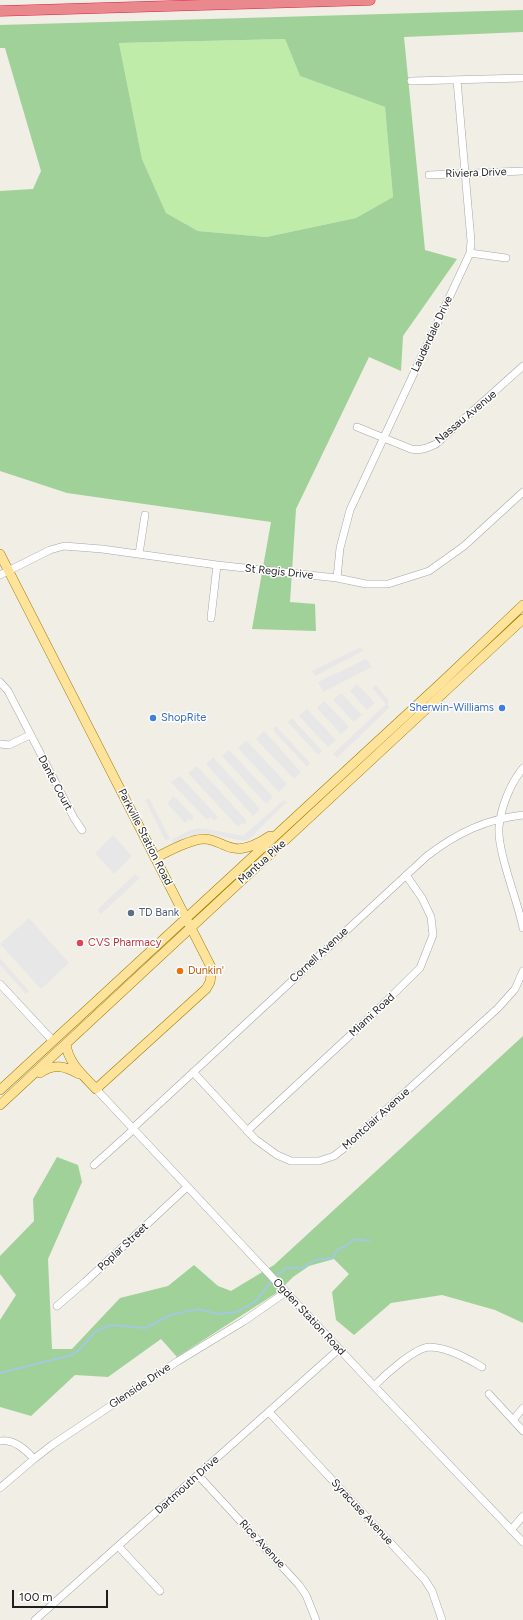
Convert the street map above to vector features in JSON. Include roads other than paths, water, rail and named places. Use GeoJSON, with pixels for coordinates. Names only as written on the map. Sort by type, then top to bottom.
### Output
{"type":"FeatureCollection","features":[{"type":"Feature","properties":{"kind":"highway"},"geometry":{"type":"LineString","coordinates":[[0,11],[370,0]]}},
{"type":"Feature","properties":{"kind":"main road","name":"Parkville Station Road"},"geometry":{"type":"LineString","coordinates":[[0,554],[212,969],[210,982],[206,989],[96,1089]]}},
{"type":"Feature","properties":{"kind":"main road","name":"Mantua Pike"},"geometry":{"type":"LineString","coordinates":[[0,1105],[66,1044],[282,830],[523,605]]}},
{"type":"Feature","properties":{"kind":"main road","name":"Mantua Pike"},"geometry":{"type":"LineString","coordinates":[[0,1090],[53,1041],[362,770],[523,619]]}},
{"type":"Feature","properties":{"kind":"main road"},"geometry":{"type":"LineString","coordinates":[[155,858],[179,846],[203,839],[220,842],[233,849],[247,847],[282,830]]}},
{"type":"Feature","properties":{"kind":"main road"},"geometry":{"type":"LineString","coordinates":[[66,1044],[67,1054],[70,1060],[96,1089]]}},
{"type":"Feature","properties":{"kind":"main road"},"geometry":{"type":"LineString","coordinates":[[0,1109],[36,1076],[52,1067],[64,1066],[85,1077]]}},
{"type":"Feature","properties":{"kind":"street"},"geometry":{"type":"LineString","coordinates":[[412,81],[523,78]]}},
{"type":"Feature","properties":{"kind":"street","name":"Lauderdale Drive"},"geometry":{"type":"LineString","coordinates":[[337,578],[340,548],[350,510],[470,253],[457,80]]}},
{"type":"Feature","properties":{"kind":"street","name":"Riviera Drive"},"geometry":{"type":"LineString","coordinates":[[429,175],[523,171]]}},
{"type":"Feature","properties":{"kind":"street"},"geometry":{"type":"LineString","coordinates":[[470,253],[506,258]]}},
{"type":"Feature","properties":{"kind":"street","name":"Nassau Avenue"},"geometry":{"type":"LineString","coordinates":[[357,427],[418,451],[436,444],[523,366]]}},
{"type":"Feature","properties":{"kind":"street","name":"St Regis Drive"},"geometry":{"type":"LineString","coordinates":[[0,575],[50,550],[64,546],[337,578],[377,585],[399,582],[429,571],[464,546],[523,492]]}},
{"type":"Feature","properties":{"kind":"street"},"geometry":{"type":"LineString","coordinates":[[139,554],[145,515]]}},
{"type":"Feature","properties":{"kind":"street"},"geometry":{"type":"LineString","coordinates":[[211,618],[217,565]]}},
{"type":"Feature","properties":{"kind":"street","name":"Dante Court"},"geometry":{"type":"LineString","coordinates":[[0,682],[8,691],[74,818],[82,830]]}},
{"type":"Feature","properties":{"kind":"street"},"geometry":{"type":"LineString","coordinates":[[0,744],[9,745],[30,735]]}},
{"type":"Feature","properties":{"kind":"street"},"geometry":{"type":"LineString","coordinates":[[523,768],[511,786],[499,827],[501,844],[523,926]]}},
{"type":"Feature","properties":{"kind":"street","name":"Cornell Avenue"},"geometry":{"type":"LineString","coordinates":[[94,1165],[406,875],[437,848],[463,832],[502,817],[523,815]]}},
{"type":"Feature","properties":{"kind":"street","name":"Miami Road"},"geometry":{"type":"LineString","coordinates":[[247,1131],[371,1016],[420,968],[432,935],[431,922],[422,898],[406,875]]}},
{"type":"Feature","properties":{"kind":"street","name":"Montclair Avenue"},"geometry":{"type":"LineString","coordinates":[[193,1072],[247,1131],[264,1147],[291,1161],[320,1161],[334,1156],[381,1116],[498,1008],[515,989],[523,971]]}},
{"type":"Feature","properties":{"kind":"street"},"geometry":{"type":"LineString","coordinates":[[0,984],[53,1041]]}},
{"type":"Feature","properties":{"kind":"street","name":"Ogden Station Road"},"geometry":{"type":"LineString","coordinates":[[96,1089],[339,1349],[523,1542]]}},
{"type":"Feature","properties":{"kind":"street","name":"Poplar Street"},"geometry":{"type":"LineString","coordinates":[[57,1306],[86,1282],[187,1187]]}},
{"type":"Feature","properties":{"kind":"street","name":"Glenside Drive"},"geometry":{"type":"LineString","coordinates":[[0,1488],[34,1459],[138,1387],[244,1321],[286,1292]]}},
{"type":"Feature","properties":{"kind":"street"},"geometry":{"type":"LineString","coordinates":[[374,1386],[408,1357],[428,1347],[456,1352],[482,1367]]}},
{"type":"Feature","properties":{"kind":"street","name":"Dartmouth Drive"},"geometry":{"type":"LineString","coordinates":[[35,1620],[339,1349]]}},
{"type":"Feature","properties":{"kind":"street"},"geometry":{"type":"LineString","coordinates":[[489,1394],[523,1431]]}},
{"type":"Feature","properties":{"kind":"street"},"geometry":{"type":"LineString","coordinates":[[513,1420],[523,1408]]}},
{"type":"Feature","properties":{"kind":"street","name":"Syracuse Avenue"},"geometry":{"type":"LineString","coordinates":[[269,1412],[425,1580],[432,1591],[442,1620]]}},
{"type":"Feature","properties":{"kind":"street"},"geometry":{"type":"LineString","coordinates":[[0,1441],[13,1442],[26,1450],[34,1459]]}},
{"type":"Feature","properties":{"kind":"street","name":"Rice Avenue"},"geometry":{"type":"LineString","coordinates":[[198,1475],[299,1585],[306,1595],[316,1620]]}},
{"type":"Feature","properties":{"kind":"street"},"geometry":{"type":"LineString","coordinates":[[511,1530],[523,1516]]}},
{"type":"Feature","properties":{"kind":"street"},"geometry":{"type":"LineString","coordinates":[[118,1546],[160,1591]]}},
{"type":"Feature","properties":{"kind":"waterway"},"geometry":{"type":"LineString","coordinates":[[275,1277],[286,1268],[302,1268],[315,1260],[332,1258],[338,1249],[344,1247],[355,1239],[369,1241]]}},
{"type":"Feature","properties":{"kind":"waterway"},"geometry":{"type":"LineString","coordinates":[[0,1373],[72,1355],[77,1352],[95,1332],[110,1325],[146,1328],[170,1315],[198,1309],[218,1314],[237,1312],[256,1301],[272,1280]]}},
{"type":"Feature","properties":{"kind":"place","name":"Sherwin-Williams"},"geometry":{"type":"Point","coordinates":[502,708]}},
{"type":"Feature","properties":{"kind":"place","name":"ShopRite"},"geometry":{"type":"Point","coordinates":[153,718]}},
{"type":"Feature","properties":{"kind":"place","name":"TD Bank"},"geometry":{"type":"Point","coordinates":[131,913]}},
{"type":"Feature","properties":{"kind":"place","name":"CVS Pharmacy"},"geometry":{"type":"Point","coordinates":[80,943]}},
{"type":"Feature","properties":{"kind":"place","name":"Dunkin'"},"geometry":{"type":"Point","coordinates":[180,971]}}]}
